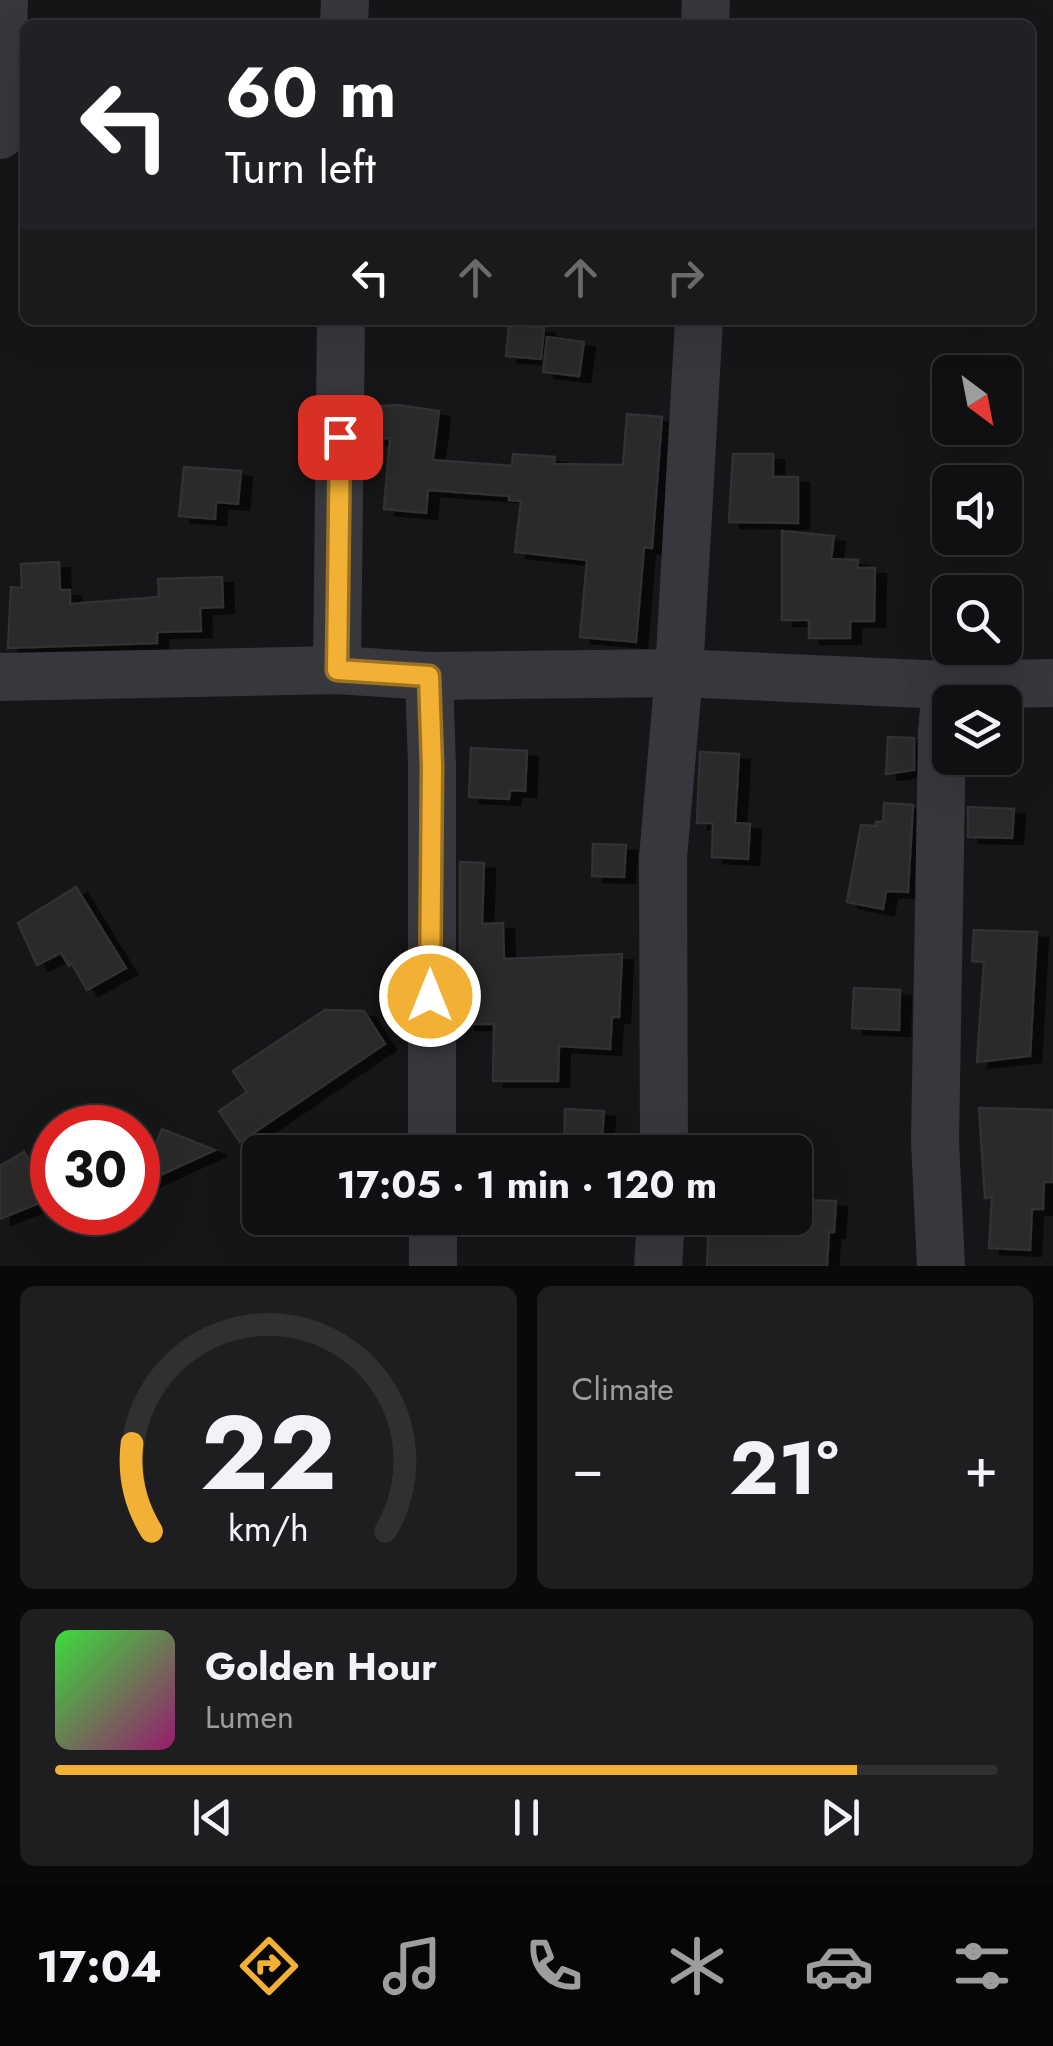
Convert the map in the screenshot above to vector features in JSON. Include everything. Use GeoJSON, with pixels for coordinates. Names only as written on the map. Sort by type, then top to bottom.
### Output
{"type":"FeatureCollection","features":[{"type":"Feature","properties":{"kind":"street"},"geometry":{"type":"LineString","coordinates":[[0,134],[4,0]]}},
{"type":"Feature","properties":{"kind":"street"},"geometry":{"type":"LineString","coordinates":[[337,670],[341,325]]}},
{"type":"Feature","properties":{"kind":"street"},"geometry":{"type":"LineString","coordinates":[[664,1135],[664,858],[699,325]]}},
{"type":"Feature","properties":{"kind":"street"},"geometry":{"type":"LineString","coordinates":[[0,677],[337,670],[429,676],[679,673],[946,685],[1053,683]]}},
{"type":"Feature","properties":{"kind":"street"},"geometry":{"type":"LineString","coordinates":[[429,676],[432,1135]]}},
{"type":"Feature","properties":{"kind":"street"},"geometry":{"type":"LineString","coordinates":[[941,775],[935,1142],[942,1266]]}},
{"type":"Feature","properties":{"kind":"street"},"geometry":{"type":"LineString","coordinates":[[433,1235],[433,1266]]}},
{"type":"Feature","properties":{"kind":"street"},"geometry":{"type":"LineString","coordinates":[[658,1266],[660,1235]]}},
{"type":"Feature","properties":{"kind":"building"},"geometry":{"type":"Polygon","coordinates":[[[509,325],[544,328],[541,359],[506,356],[509,325]]]}},
{"type":"Feature","properties":{"kind":"building"},"geometry":{"type":"Polygon","coordinates":[[[547,337],[584,342],[579,376],[543,372],[547,337]]]}},
{"type":"Feature","properties":{"kind":"building"},"geometry":{"type":"Polygon","coordinates":[[[397,405],[439,411],[433,460],[512,466],[513,454],[555,457],[554,464],[623,465],[627,414],[662,417],[652,548],[644,547],[636,642],[580,637],[587,560],[515,552],[521,501],[509,500],[509,496],[428,490],[426,513],[384,509],[390,438],[367,440],[368,407],[397,405]]]}},
{"type":"Feature","properties":{"kind":"building"},"geometry":{"type":"Polygon","coordinates":[[[733,454],[773,454],[773,477],[798,477],[798,523],[729,522],[733,454]]]}},
{"type":"Feature","properties":{"kind":"building"},"geometry":{"type":"Polygon","coordinates":[[[184,467],[241,471],[238,504],[216,502],[215,519],[179,516],[184,467]]]}},
{"type":"Feature","properties":{"kind":"building"},"geometry":{"type":"Polygon","coordinates":[[[782,531],[834,536],[831,559],[858,560],[857,568],[875,568],[874,621],[850,621],[850,638],[809,638],[809,620],[782,620],[782,531]]]}},
{"type":"Feature","properties":{"kind":"building"},"geometry":{"type":"Polygon","coordinates":[[[59,562],[60,590],[70,590],[70,604],[159,597],[158,579],[222,577],[223,607],[200,608],[201,631],[157,632],[157,643],[8,648],[11,587],[22,588],[21,564],[59,562]]]}},
{"type":"Feature","properties":{"kind":"building"},"geometry":{"type":"Polygon","coordinates":[[[888,737],[914,738],[914,770],[886,774],[888,737]]]}},
{"type":"Feature","properties":{"kind":"building"},"geometry":{"type":"Polygon","coordinates":[[[471,748],[527,751],[525,791],[510,790],[509,799],[469,797],[471,748]]]}},
{"type":"Feature","properties":{"kind":"building"},"geometry":{"type":"Polygon","coordinates":[[[700,752],[739,754],[735,823],[750,824],[748,859],[712,857],[713,823],[697,823],[700,752]]]}},
{"type":"Feature","properties":{"kind":"building"},"geometry":{"type":"Polygon","coordinates":[[[884,803],[913,805],[908,892],[886,891],[883,909],[847,902],[861,825],[876,826],[876,822],[883,822],[884,803]]]}},
{"type":"Feature","properties":{"kind":"building"},"geometry":{"type":"Polygon","coordinates":[[[968,807],[1014,809],[1012,838],[968,837],[968,807]]]}},
{"type":"Feature","properties":{"kind":"building"},"geometry":{"type":"Polygon","coordinates":[[[593,844],[626,845],[624,877],[592,876],[593,844]]]}},
{"type":"Feature","properties":{"kind":"building"},"geometry":{"type":"Polygon","coordinates":[[[460,862],[484,863],[482,924],[503,923],[504,959],[622,954],[619,1017],[612,1017],[610,1049],[559,1046],[558,1081],[493,1081],[494,1024],[464,1024],[460,862]]]}},
{"type":"Feature","properties":{"kind":"building"},"geometry":{"type":"Polygon","coordinates":[[[76,887],[126,968],[87,990],[61,953],[37,965],[18,923],[76,887]]]}},
{"type":"Feature","properties":{"kind":"building"},"geometry":{"type":"Polygon","coordinates":[[[974,930],[1037,932],[1030,1056],[977,1062],[984,962],[972,961],[974,930]]]}},
{"type":"Feature","properties":{"kind":"building"},"geometry":{"type":"Polygon","coordinates":[[[854,988],[900,990],[899,1030],[852,1028],[854,988]]]}},
{"type":"Feature","properties":{"kind":"building"},"geometry":{"type":"Polygon","coordinates":[[[325,1010],[364,1011],[385,1044],[250,1135],[242,1135],[240,1142],[219,1111],[247,1092],[233,1071],[325,1010]]]}},
{"type":"Feature","properties":{"kind":"building"},"geometry":{"type":"Polygon","coordinates":[[[979,1108],[1053,1110],[1053,1182],[1044,1182],[1043,1209],[1032,1209],[1030,1250],[989,1248],[992,1197],[985,1198],[979,1108]]]}},
{"type":"Feature","properties":{"kind":"building"},"geometry":{"type":"Polygon","coordinates":[[[565,1109],[604,1111],[602,1135],[564,1135],[565,1109]]]}},
{"type":"Feature","properties":{"kind":"building"},"geometry":{"type":"Polygon","coordinates":[[[162,1129],[215,1150],[160,1175],[162,1129]]]}},
{"type":"Feature","properties":{"kind":"building"},"geometry":{"type":"Polygon","coordinates":[[[24,1152],[30,1162],[30,1207],[0,1219],[0,1166],[24,1152]]]}},
{"type":"Feature","properties":{"kind":"building"},"geometry":{"type":"Polygon","coordinates":[[[812,1200],[836,1201],[827,1266],[707,1266],[708,1235],[812,1235],[812,1200]]]}},
{"type":"Feature","properties":{"kind":"route"},"geometry":{"type":"LineString","coordinates":[[340,437],[337,670],[429,676],[430,996]]}}]}
